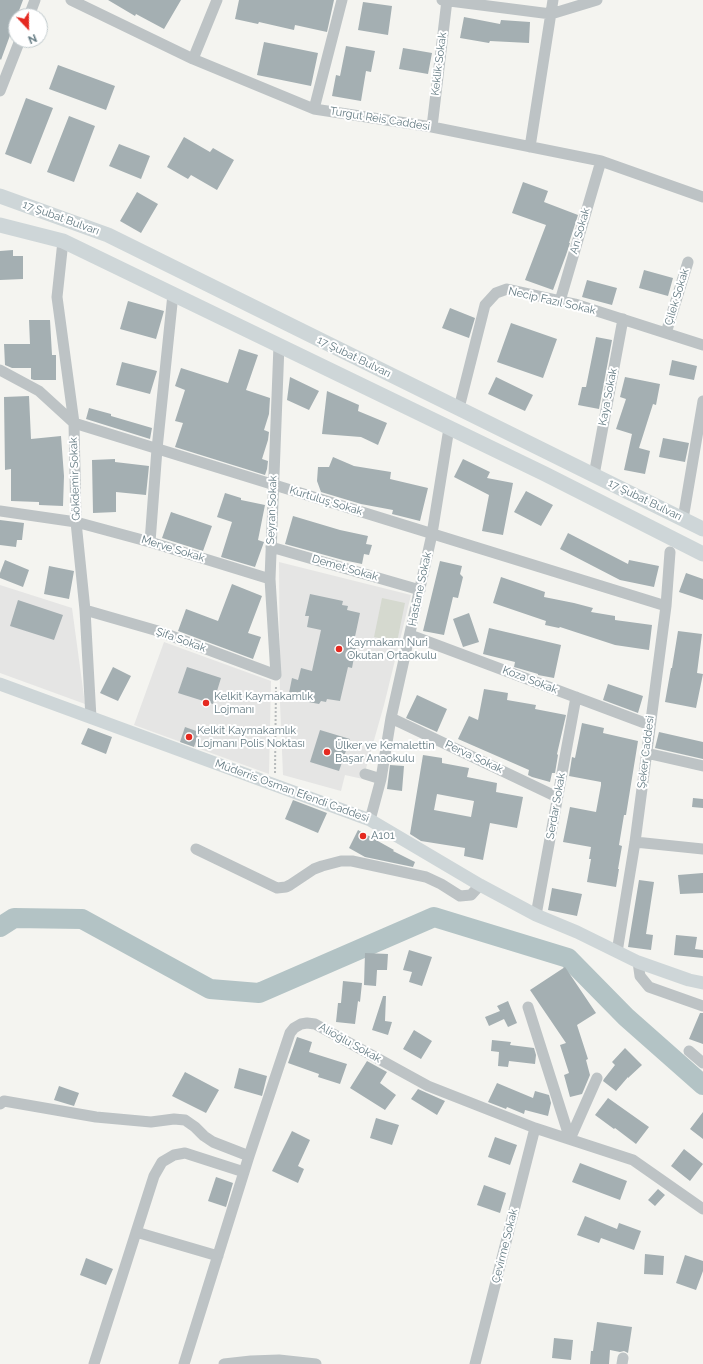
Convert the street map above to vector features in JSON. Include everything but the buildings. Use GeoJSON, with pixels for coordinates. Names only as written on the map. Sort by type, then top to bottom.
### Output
{"type":"FeatureCollection","features":[{"type":"Feature","properties":{"kind":"highway","name":"17 Şubat Bulvarı"},"geometry":{"type":"LineString","coordinates":[[0,196],[108,235],[703,529]]}},
{"type":"Feature","properties":{"kind":"highway","name":"17 Şubat Bulvarı"},"geometry":{"type":"LineString","coordinates":[[0,225],[63,241],[552,477],[703,554]]}},
{"type":"Feature","properties":{"kind":"main road","name":"Müderris Osman Efendi Caddesi"},"geometry":{"type":"LineString","coordinates":[[0,684],[370,820],[480,885],[536,915],[577,932],[638,962],[689,980],[703,983]]}},
{"type":"Feature","properties":{"kind":"street","name":"Turgut Reis Caddesi"},"geometry":{"type":"LineString","coordinates":[[71,0],[193,59],[314,109],[432,127],[601,161],[703,197]]}},
{"type":"Feature","properties":{"kind":"street"},"geometry":{"type":"LineString","coordinates":[[193,59],[217,0]]}},
{"type":"Feature","properties":{"kind":"street"},"geometry":{"type":"LineString","coordinates":[[314,109],[342,0]]}},
{"type":"Feature","properties":{"kind":"street"},"geometry":{"type":"LineString","coordinates":[[445,0],[551,14],[597,0]]}},
{"type":"Feature","properties":{"kind":"street","name":"Keklik Sokak"},"geometry":{"type":"LineString","coordinates":[[432,127],[445,0]]}},
{"type":"Feature","properties":{"kind":"street"},"geometry":{"type":"LineString","coordinates":[[530,147],[553,0]]}},
{"type":"Feature","properties":{"kind":"street"},"geometry":{"type":"LineString","coordinates":[[0,92],[17,48]]}},
{"type":"Feature","properties":{"kind":"street","name":"Arı Sokak"},"geometry":{"type":"LineString","coordinates":[[560,301],[601,161]]}},
{"type":"Feature","properties":{"kind":"street","name":"Gökdemir Sokak"},"geometry":{"type":"LineString","coordinates":[[63,241],[57,296],[74,423],[76,522],[85,610],[90,718]]}},
{"type":"Feature","properties":{"kind":"street","name":"Çilek Sokak"},"geometry":{"type":"LineString","coordinates":[[666,333],[688,262]]}},
{"type":"Feature","properties":{"kind":"street","name":"Necip Fazıl Sokak"},"geometry":{"type":"LineString","coordinates":[[459,408],[485,306],[496,293],[507,290],[575,304],[703,345]]}},
{"type":"Feature","properties":{"kind":"street"},"geometry":{"type":"LineString","coordinates":[[150,542],[157,448],[173,294]]}},
{"type":"Feature","properties":{"kind":"street","name":"Kaya Sokak"},"geometry":{"type":"LineString","coordinates":[[594,475],[623,319]]}},
{"type":"Feature","properties":{"kind":"street","name":"Seyran Sokak"},"geometry":{"type":"LineString","coordinates":[[276,675],[270,579],[279,345]]}},
{"type":"Feature","properties":{"kind":"street","name":"Kurtuluş Sokak"},"geometry":{"type":"LineString","coordinates":[[0,370],[39,391],[74,423],[666,606]]}},
{"type":"Feature","properties":{"kind":"street"},"geometry":{"type":"LineString","coordinates":[[683,519],[703,402]]}},
{"type":"Feature","properties":{"kind":"street","name":"Hastane Sokak"},"geometry":{"type":"LineString","coordinates":[[370,820],[380,779],[389,710],[410,635],[432,534],[449,428]]}},
{"type":"Feature","properties":{"kind":"street","name":"Merve Sokak"},"geometry":{"type":"LineString","coordinates":[[0,511],[76,522],[150,542],[270,579]]}},
{"type":"Feature","properties":{"kind":"street","name":"Demet Sokak"},"geometry":{"type":"LineString","coordinates":[[271,547],[420,590]]}},
{"type":"Feature","properties":{"kind":"street","name":"Şeker Caddesi"},"geometry":{"type":"LineString","coordinates":[[617,952],[634,842],[666,606],[670,552]]}},
{"type":"Feature","properties":{"kind":"street","name":"Şifa Sokak"},"geometry":{"type":"LineString","coordinates":[[85,610],[158,631],[276,675]]}},
{"type":"Feature","properties":{"kind":"street","name":"Koza Sokak"},"geometry":{"type":"LineString","coordinates":[[410,635],[650,725]]}},
{"type":"Feature","properties":{"kind":"street","name":"Serdar Sokak"},"geometry":{"type":"LineString","coordinates":[[536,915],[576,697]]}},
{"type":"Feature","properties":{"kind":"street","name":"Perva Sokak"},"geometry":{"type":"LineString","coordinates":[[389,710],[557,796]]}},
{"type":"Feature","properties":{"kind":"street"},"geometry":{"type":"LineString","coordinates":[[646,753],[703,766]]}},
{"type":"Feature","properties":{"kind":"street"},"geometry":{"type":"LineString","coordinates":[[365,774],[380,779]]}},
{"type":"Feature","properties":{"kind":"street"},"geometry":{"type":"LineString","coordinates":[[634,842],[703,849]]}},
{"type":"Feature","properties":{"kind":"street"},"geometry":{"type":"LineString","coordinates":[[196,849],[277,888],[290,885],[314,869],[341,861],[352,861],[426,877],[441,884],[460,896],[471,895],[480,885]]}},
{"type":"Feature","properties":{"kind":"street"},"geometry":{"type":"LineString","coordinates":[[638,962],[640,976],[649,987],[703,1006]]}},
{"type":"Feature","properties":{"kind":"street"},"geometry":{"type":"LineString","coordinates":[[528,1007],[570,1139]]}},
{"type":"Feature","properties":{"kind":"street","name":"Alioğlu Sokak"},"geometry":{"type":"LineString","coordinates":[[184,1364],[249,1156],[290,1033],[294,1028],[301,1024],[315,1024],[428,1086],[535,1128],[633,1160],[703,1209]]}},
{"type":"Feature","properties":{"kind":"street"},"geometry":{"type":"LineString","coordinates":[[688,1051],[703,1063]]}},
{"type":"Feature","properties":{"kind":"street"},"geometry":{"type":"LineString","coordinates":[[570,1139],[596,1078]]}},
{"type":"Feature","properties":{"kind":"street"},"geometry":{"type":"LineString","coordinates":[[0,1104],[4,1101],[96,1117],[151,1122],[174,1119],[185,1120],[213,1142],[249,1156]]}},
{"type":"Feature","properties":{"kind":"street","name":"Çevirme Sokak"},"geometry":{"type":"LineString","coordinates":[[475,1364],[535,1128]]}},
{"type":"Feature","properties":{"kind":"street"},"geometry":{"type":"LineString","coordinates":[[94,1364],[154,1176],[162,1162],[174,1155],[185,1153],[244,1172]]}},
{"type":"Feature","properties":{"kind":"street"},"geometry":{"type":"LineString","coordinates":[[136,1232],[218,1256]]}},
{"type":"Feature","properties":{"kind":"street"},"geometry":{"type":"LineString","coordinates":[[224,1364],[279,1360],[316,1364]]}},
{"type":"Feature","properties":{"kind":"path"},"geometry":{"type":"LineString","coordinates":[[275,784],[276,675]]}},
{"type":"Feature","properties":{"kind":"shaded area","name":"Kaymakam Nuri Okutan Ortaokulu"},"geometry":{"type":"Polygon","coordinates":[[[279,562],[411,595],[384,705],[363,779],[345,775],[341,791],[283,775],[280,703],[279,562]]]}},
{"type":"Feature","properties":{"kind":"shaded area"},"geometry":{"type":"Polygon","coordinates":[[[0,585],[72,608],[85,704],[0,673],[0,585]]]}},
{"type":"Feature","properties":{"kind":"shaded area"},"geometry":{"type":"Polygon","coordinates":[[[382,598],[405,603],[397,642],[374,637],[382,598]]]}},
{"type":"Feature","properties":{"kind":"shaded area","name":"Kelkit Kaymakamlık Lojmanı"},"geometry":{"type":"Polygon","coordinates":[[[164,642],[271,681],[269,774],[134,725],[164,642]]]}},
{"type":"Feature","properties":{"kind":"waterway"},"geometry":{"type":"LineString","coordinates":[[0,927],[14,918],[82,919],[210,989],[259,993],[434,917],[568,958],[626,1017],[703,1085]]}},
{"type":"Feature","properties":{"kind":"place","name":"Kaymakam Nuri Okutan Ortaokulu"},"geometry":{"type":"Point","coordinates":[339,649]}},
{"type":"Feature","properties":{"kind":"place","name":"Kelkit Kaymakamlık Lojmanı"},"geometry":{"type":"Point","coordinates":[206,703]}},
{"type":"Feature","properties":{"kind":"place","name":"Kelkit Kaymakamlık Lojmanı Polis Noktası"},"geometry":{"type":"Point","coordinates":[189,737]}},
{"type":"Feature","properties":{"kind":"place","name":"Ülker ve Kemalettin Başar Anaokulu"},"geometry":{"type":"Point","coordinates":[327,752]}},
{"type":"Feature","properties":{"kind":"place","name":"A101"},"geometry":{"type":"Point","coordinates":[363,836]}}]}
